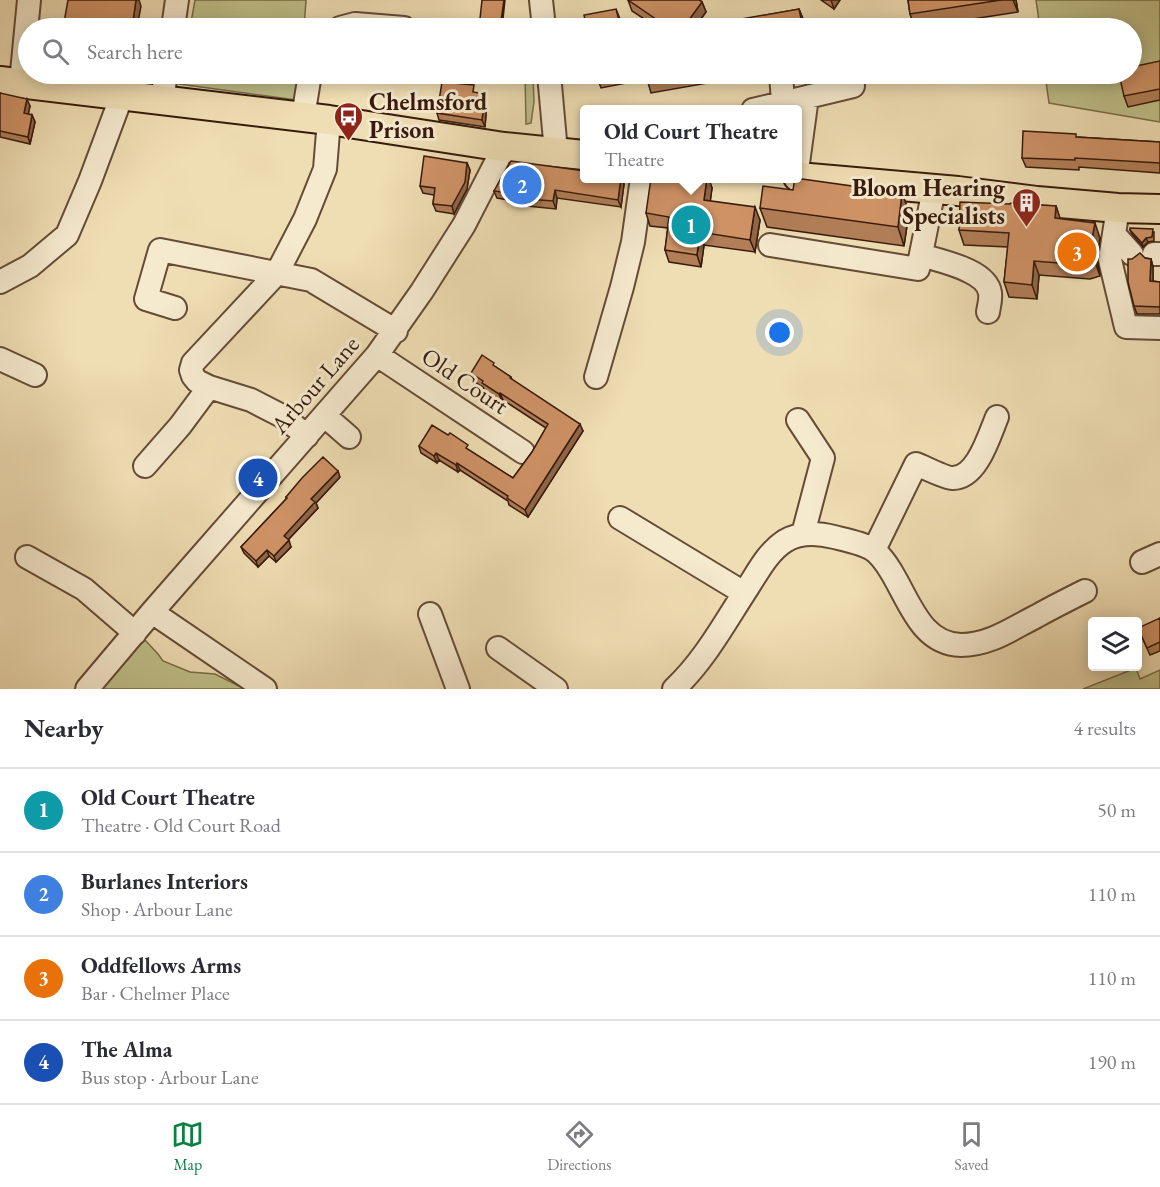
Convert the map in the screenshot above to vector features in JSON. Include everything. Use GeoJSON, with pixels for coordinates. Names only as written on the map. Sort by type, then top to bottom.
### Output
{"type":"FeatureCollection","features":[{"type":"Feature","properties":{"kind":"main road"},"geometry":{"type":"LineString","coordinates":[[27,84],[122,95],[164,87],[316,118],[504,147],[580,154]]}},
{"type":"Feature","properties":{"kind":"main road"},"geometry":{"type":"LineString","coordinates":[[802,177],[1037,201],[1116,221],[1160,209]]}},
{"type":"Feature","properties":{"kind":"street"},"geometry":{"type":"LineString","coordinates":[[25,18],[29,0]]}},
{"type":"Feature","properties":{"kind":"street"},"geometry":{"type":"LineString","coordinates":[[174,18],[177,0]]}},
{"type":"Feature","properties":{"kind":"street"},"geometry":{"type":"LineString","coordinates":[[541,0],[543,18]]}},
{"type":"Feature","properties":{"kind":"street"},"geometry":{"type":"LineString","coordinates":[[10,82],[18,47]]}},
{"type":"Feature","properties":{"kind":"street"},"geometry":{"type":"LineString","coordinates":[[307,436],[282,416],[262,405],[197,381],[191,370],[193,363],[277,273],[305,219],[325,169],[311,84]]}},
{"type":"Feature","properties":{"kind":"street"},"geometry":{"type":"LineString","coordinates":[[550,84],[556,152]]}},
{"type":"Feature","properties":{"kind":"street"},"geometry":{"type":"LineString","coordinates":[[782,84],[783,102]]}},
{"type":"Feature","properties":{"kind":"street"},"geometry":{"type":"LineString","coordinates":[[772,105],[853,86]]}},
{"type":"Feature","properties":{"kind":"street"},"geometry":{"type":"LineString","coordinates":[[0,282],[30,266],[67,235],[122,95]]}},
{"type":"Feature","properties":{"kind":"street"},"geometry":{"type":"LineString","coordinates":[[802,134],[807,97]]}},
{"type":"Feature","properties":{"kind":"street","name":"Arbour Lane"},"geometry":{"type":"LineString","coordinates":[[87,689],[396,331],[464,225],[504,147]]}},
{"type":"Feature","properties":{"kind":"street"},"geometry":{"type":"LineString","coordinates":[[596,376],[633,242],[641,183]]}},
{"type":"Feature","properties":{"kind":"street"},"geometry":{"type":"LineString","coordinates":[[770,245],[918,269],[934,189]]}},
{"type":"Feature","properties":{"kind":"street"},"geometry":{"type":"LineString","coordinates":[[1116,221],[1148,254]]}},
{"type":"Feature","properties":{"kind":"street"},"geometry":{"type":"LineString","coordinates":[[1116,221],[1110,260],[1126,327],[1160,327]]}},
{"type":"Feature","properties":{"kind":"street"},"geometry":{"type":"LineString","coordinates":[[175,308],[146,299],[160,250],[311,280],[396,331]]}},
{"type":"Feature","properties":{"kind":"street"},"geometry":{"type":"LineString","coordinates":[[921,255],[971,271],[983,280],[990,291],[988,312]]}},
{"type":"Feature","properties":{"kind":"street","name":"Old Court"},"geometry":{"type":"LineString","coordinates":[[377,355],[523,452]]}},
{"type":"Feature","properties":{"kind":"street"},"geometry":{"type":"LineString","coordinates":[[0,359],[35,375]]}},
{"type":"Feature","properties":{"kind":"street"},"geometry":{"type":"LineString","coordinates":[[146,466],[209,387]]}},
{"type":"Feature","properties":{"kind":"street"},"geometry":{"type":"LineString","coordinates":[[325,416],[349,437]]}},
{"type":"Feature","properties":{"kind":"street"},"geometry":{"type":"LineString","coordinates":[[874,550],[916,464],[951,478],[966,475],[976,464],[997,417]]}},
{"type":"Feature","properties":{"kind":"street"},"geometry":{"type":"LineString","coordinates":[[798,420],[823,458],[803,534]]}},
{"type":"Feature","properties":{"kind":"street"},"geometry":{"type":"LineString","coordinates":[[620,518],[744,593]]}},
{"type":"Feature","properties":{"kind":"street"},"geometry":{"type":"LineString","coordinates":[[674,689],[706,654],[770,553],[786,541],[803,534],[829,536],[874,550],[887,564],[917,618],[942,642],[960,645],[990,640],[1086,591]]}},
{"type":"Feature","properties":{"kind":"street"},"geometry":{"type":"LineString","coordinates":[[27,557],[84,589],[135,633]]}},
{"type":"Feature","properties":{"kind":"street"},"geometry":{"type":"LineString","coordinates":[[152,612],[264,680]]}},
{"type":"Feature","properties":{"kind":"street"},"geometry":{"type":"LineString","coordinates":[[430,614],[458,689]]}},
{"type":"Feature","properties":{"kind":"street"},"geometry":{"type":"LineString","coordinates":[[498,648],[556,689]]}},
{"type":"Feature","properties":{"kind":"green space"},"geometry":{"type":"Polygon","coordinates":[[[195,0],[306,0],[305,18],[192,18],[195,0]]]}},
{"type":"Feature","properties":{"kind":"green space"},"geometry":{"type":"Polygon","coordinates":[[[1036,0],[1160,0],[1160,122],[1049,103],[1046,84],[1142,84],[1142,18],[1039,18],[1036,0]]]}},
{"type":"Feature","properties":{"kind":"green space"},"geometry":{"type":"Polygon","coordinates":[[[179,84],[298,84],[297,100],[179,84]]]}},
{"type":"Feature","properties":{"kind":"green space"},"geometry":{"type":"Polygon","coordinates":[[[525,84],[533,84],[531,123],[526,124],[525,84]]]}},
{"type":"Feature","properties":{"kind":"green space"},"geometry":{"type":"Polygon","coordinates":[[[145,640],[163,661],[190,672],[215,674],[245,689],[100,689],[145,640]]]}},
{"type":"Feature","properties":{"kind":"green space"},"geometry":{"type":"Polygon","coordinates":[[[1160,670],[1160,689],[1083,689],[1128,671],[1137,671],[1140,679],[1160,670]]]}},
{"type":"Feature","properties":{"kind":"building"},"geometry":{"type":"Polygon","coordinates":[[[68,0],[136,0],[133,18],[65,18],[68,0]]]}},
{"type":"Feature","properties":{"kind":"building"},"geometry":{"type":"Polygon","coordinates":[[[482,0],[504,0],[501,18],[480,18],[482,0]]]}},
{"type":"Feature","properties":{"kind":"building"},"geometry":{"type":"Polygon","coordinates":[[[628,0],[699,0],[702,2],[690,18],[654,18],[628,0]]]}},
{"type":"Feature","properties":{"kind":"building"},"geometry":{"type":"Polygon","coordinates":[[[908,0],[1001,0],[910,14],[908,0]]]}},
{"type":"Feature","properties":{"kind":"building"},"geometry":{"type":"Polygon","coordinates":[[[616,9],[618,18],[585,18],[584,15],[616,9]]]}},
{"type":"Feature","properties":{"kind":"building"},"geometry":{"type":"Polygon","coordinates":[[[799,9],[801,18],[747,18],[799,9]]]}},
{"type":"Feature","properties":{"kind":"building"},"geometry":{"type":"Polygon","coordinates":[[[1160,61],[1160,89],[1124,96],[1121,84],[1142,84],[1142,65],[1160,61]]]}},
{"type":"Feature","properties":{"kind":"building"},"geometry":{"type":"Polygon","coordinates":[[[442,84],[474,85],[473,92],[485,94],[482,120],[437,113],[442,84]]]}},
{"type":"Feature","properties":{"kind":"building"},"geometry":{"type":"Polygon","coordinates":[[[0,93],[27,99],[24,113],[32,115],[28,137],[0,131],[0,93]]]}},
{"type":"Feature","properties":{"kind":"building"},"geometry":{"type":"Polygon","coordinates":[[[1023,131],[1160,142],[1160,163],[1075,158],[1075,160],[1022,158],[1023,131]]]}},
{"type":"Feature","properties":{"kind":"building"},"geometry":{"type":"Polygon","coordinates":[[[424,156],[467,163],[465,182],[452,206],[433,204],[435,188],[420,186],[424,156]]]}},
{"type":"Feature","properties":{"kind":"building"},"geometry":{"type":"Polygon","coordinates":[[[511,161],[580,170],[580,183],[620,183],[618,200],[555,190],[553,201],[514,198],[515,194],[494,191],[511,161]]]}},
{"type":"Feature","properties":{"kind":"building"},"geometry":{"type":"Polygon","coordinates":[[[802,179],[902,193],[898,227],[760,208],[763,186],[793,190],[794,183],[802,183],[802,179]]]}},
{"type":"Feature","properties":{"kind":"building"},"geometry":{"type":"Polygon","coordinates":[[[650,183],[706,183],[704,200],[755,207],[750,240],[700,232],[697,255],[665,250],[669,217],[646,213],[650,183]]]}},
{"type":"Feature","properties":{"kind":"building"},"geometry":{"type":"Polygon","coordinates":[[[960,202],[1056,206],[1055,218],[1095,223],[1091,244],[1095,262],[1085,265],[1034,261],[1032,285],[1004,282],[1009,233],[959,230],[960,202]]]}},
{"type":"Feature","properties":{"kind":"building"},"geometry":{"type":"Polygon","coordinates":[[[1130,228],[1153,229],[1152,237],[1146,238],[1142,243],[1130,228]]]}},
{"type":"Feature","properties":{"kind":"building"},"geometry":{"type":"Polygon","coordinates":[[[1140,253],[1145,258],[1151,259],[1150,281],[1160,282],[1160,307],[1134,306],[1128,282],[1128,259],[1140,253]]]}},
{"type":"Feature","properties":{"kind":"building"},"geometry":{"type":"Polygon","coordinates":[[[482,355],[510,378],[580,424],[525,510],[507,498],[508,496],[457,463],[456,465],[436,453],[434,456],[419,446],[432,425],[448,435],[450,433],[468,445],[466,448],[513,478],[532,452],[548,424],[482,383],[483,381],[471,373],[482,355]]]}},
{"type":"Feature","properties":{"kind":"building"},"geometry":{"type":"Polygon","coordinates":[[[323,457],[338,471],[311,499],[315,502],[284,536],[289,540],[274,556],[267,550],[256,561],[241,547],[323,457]]]}},
{"type":"Feature","properties":{"kind":"building"},"geometry":{"type":"Polygon","coordinates":[[[1160,618],[1160,642],[1147,648],[1142,637],[1142,626],[1160,618]]]}},
{"type":"Feature","properties":{"kind":"place","name":"Chelmsford Prison"},"geometry":{"type":"Point","coordinates":[348,142]}},
{"type":"Feature","properties":{"kind":"place","name":"Burlanes Interiors"},"geometry":{"type":"Point","coordinates":[522,185]}},
{"type":"Feature","properties":{"kind":"place","name":"Old Court Theatre"},"geometry":{"type":"Point","coordinates":[691,225]}},
{"type":"Feature","properties":{"kind":"place","name":"Bloom Hearing Specialists"},"geometry":{"type":"Point","coordinates":[1026,228]}},
{"type":"Feature","properties":{"kind":"place","name":"Oddfellows Arms"},"geometry":{"type":"Point","coordinates":[1077,252]}},
{"type":"Feature","properties":{"kind":"place","name":"The Alma"},"geometry":{"type":"Point","coordinates":[258,478]}}]}
